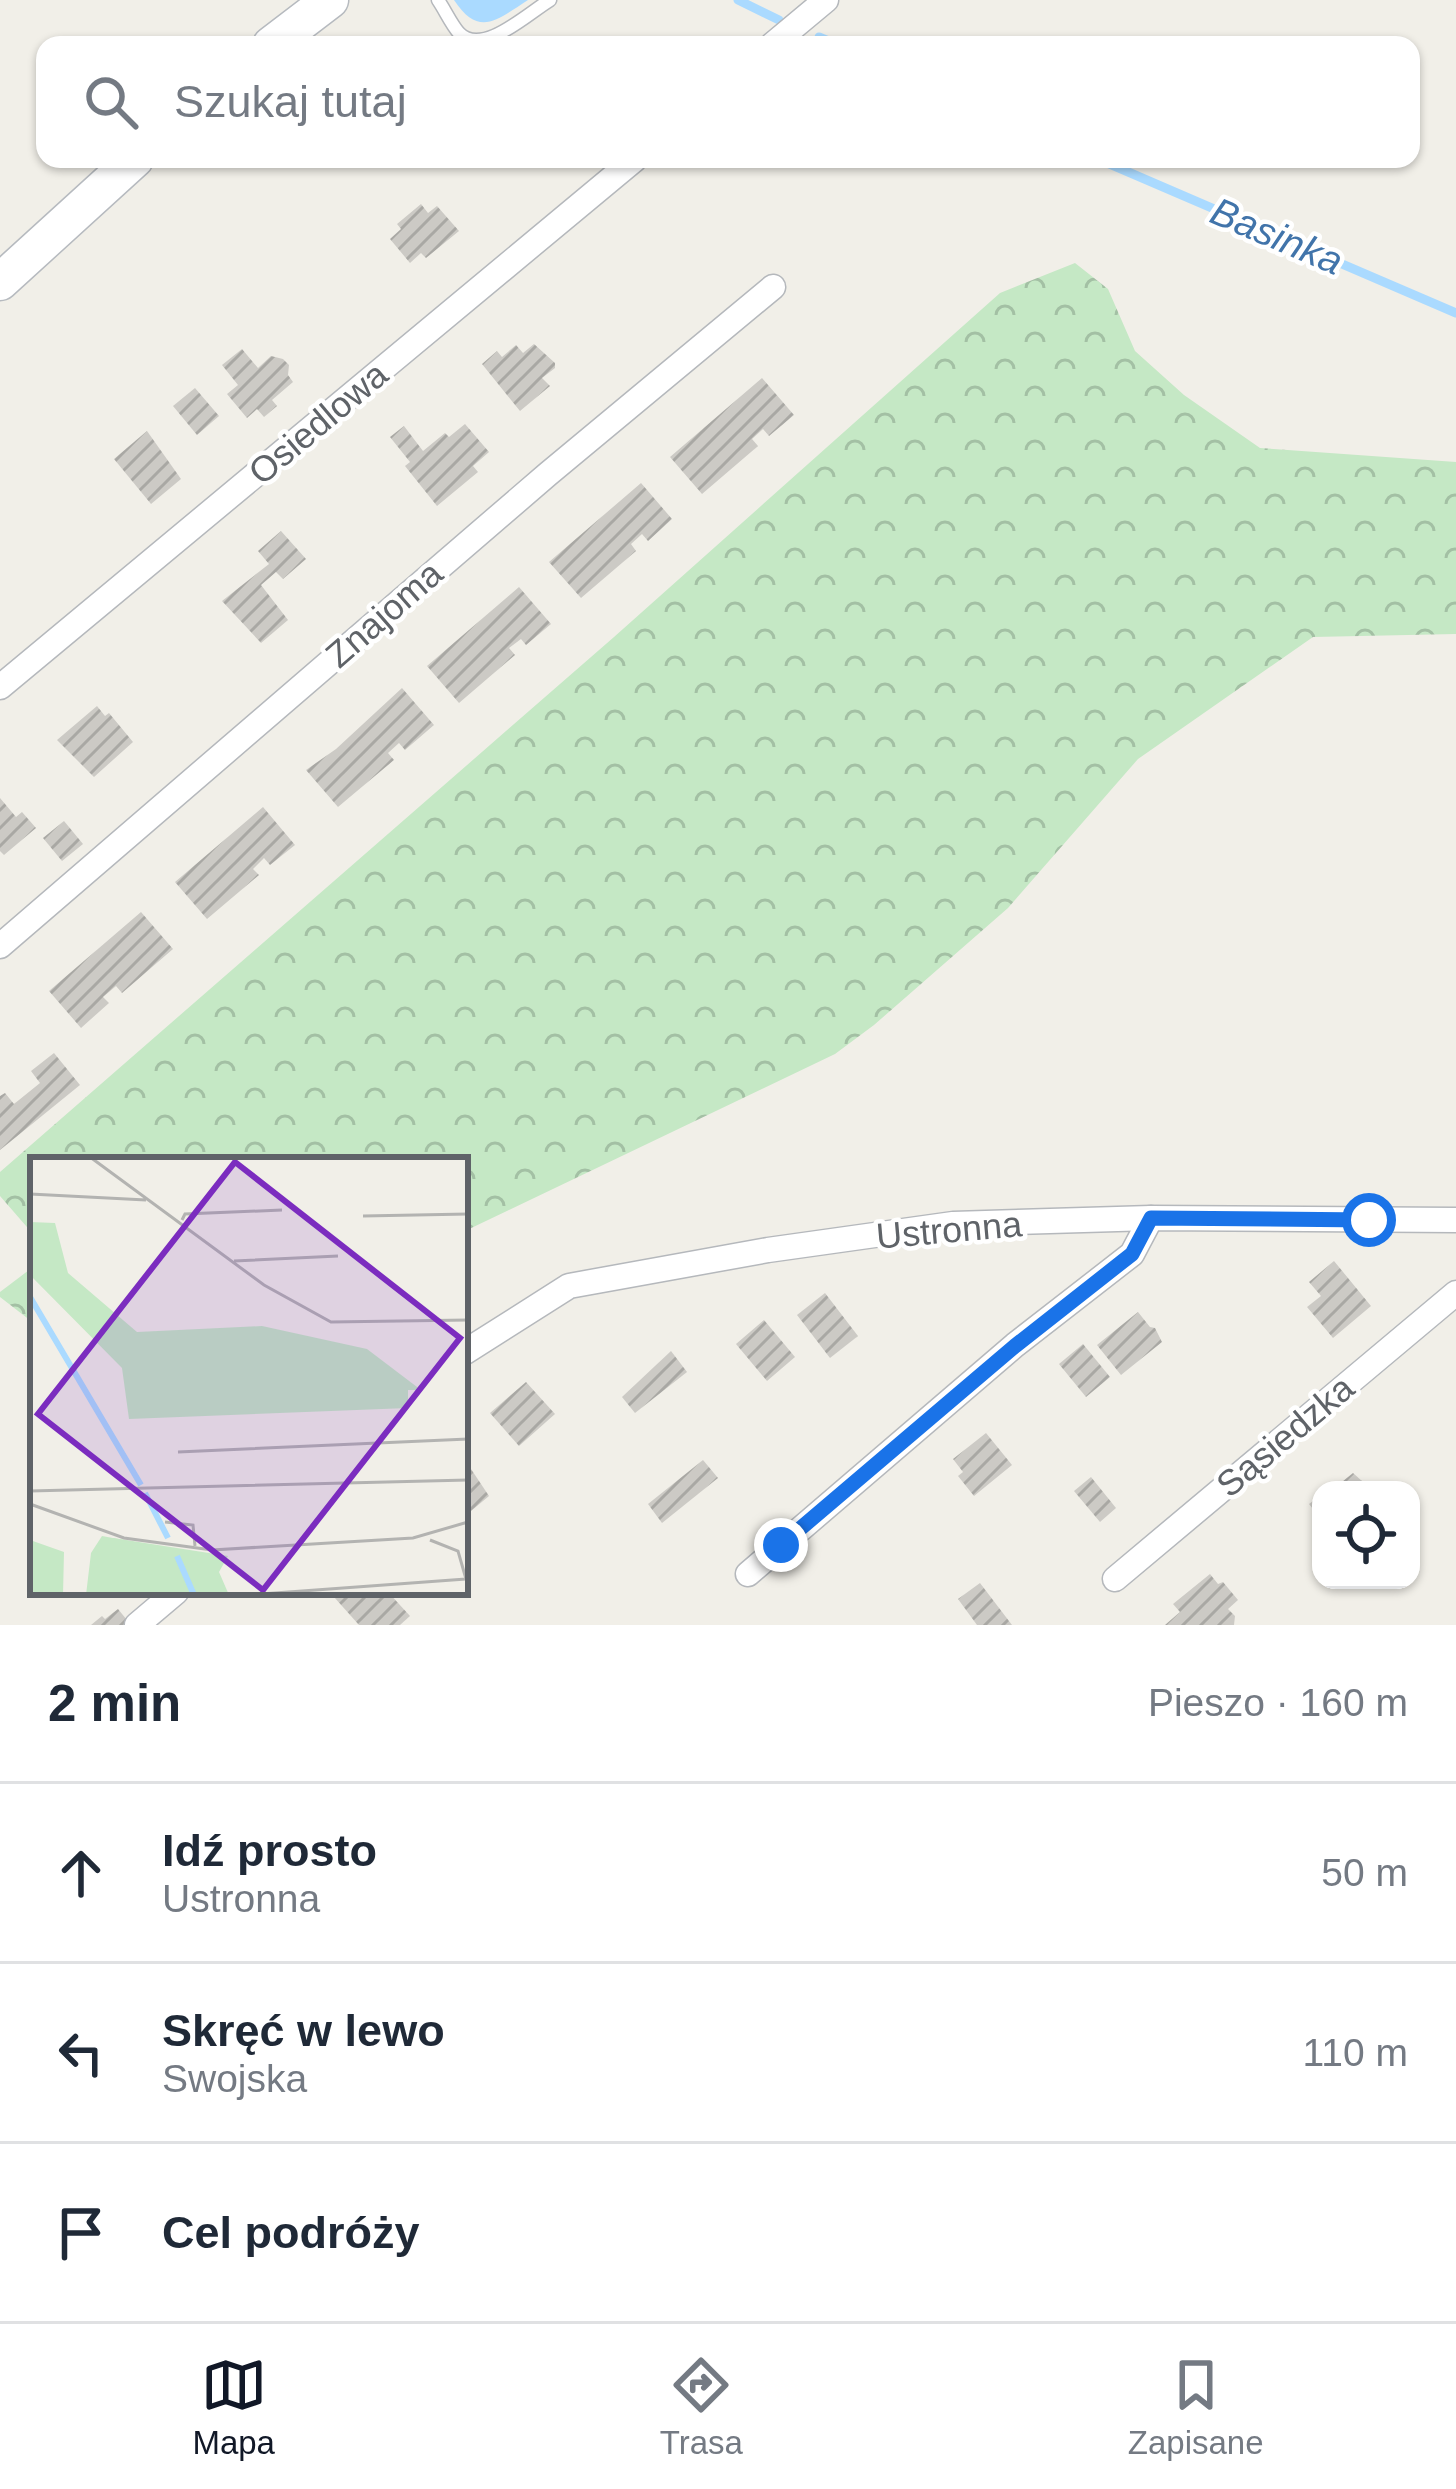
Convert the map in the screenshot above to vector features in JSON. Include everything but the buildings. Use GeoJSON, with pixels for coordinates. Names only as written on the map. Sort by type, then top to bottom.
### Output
{"type":"FeatureCollection","features":[{"type":"Feature","properties":{"kind":"main road"},"geometry":{"type":"LineString","coordinates":[[283,36],[330,0]]}},
{"type":"Feature","properties":{"kind":"main road"},"geometry":{"type":"LineString","coordinates":[[0,282],[125,168]]}},
{"type":"Feature","properties":{"kind":"street"},"geometry":{"type":"LineString","coordinates":[[783,36],[826,0]]}},
{"type":"Feature","properties":{"kind":"street","name":"Osiedlowa"},"geometry":{"type":"LineString","coordinates":[[0,687],[624,168]]}},
{"type":"Feature","properties":{"kind":"street","name":"Znajoma"},"geometry":{"type":"LineString","coordinates":[[0,946],[530,489],[773,287]]}},
{"type":"Feature","properties":{"kind":"street"},"geometry":{"type":"LineString","coordinates":[[748,1574],[1015,1346],[1132,1254],[1151,1218]]}},
{"type":"Feature","properties":{"kind":"street","name":"Ustronna"},"geometry":{"type":"LineString","coordinates":[[468,1350],[569,1286],[768,1250],[953,1224],[1151,1218],[1456,1220]]}},
{"type":"Feature","properties":{"kind":"street","name":"Sąsiedzka"},"geometry":{"type":"LineString","coordinates":[[1115,1579],[1456,1293]]}},
{"type":"Feature","properties":{"kind":"street"},"geometry":{"type":"LineString","coordinates":[[137,1625],[172,1595]]}},
{"type":"Feature","properties":{"kind":"lane"},"geometry":{"type":"LineString","coordinates":[[438,0],[460,34],[466,36]]}},
{"type":"Feature","properties":{"kind":"lane"},"geometry":{"type":"LineString","coordinates":[[494,36],[550,0]]}},
{"type":"Feature","properties":{"kind":"green space"},"geometry":{"type":"Polygon","coordinates":[[[1075,263],[1108,289],[1135,351],[1184,395],[1260,448],[1456,462],[1456,634],[1313,637],[1138,759],[1008,908],[835,1054],[468,1230],[468,1157],[30,1157],[30,1231],[0,1196],[0,1172],[1000,293],[1075,263]]]}},
{"type":"Feature","properties":{"kind":"green space"},"geometry":{"type":"Polygon","coordinates":[[[30,1269],[30,1320],[0,1297],[0,1292],[30,1269]]]}},
{"type":"Feature","properties":{"kind":"water"},"geometry":{"type":"Polygon","coordinates":[[[454,0],[528,0],[498,19],[480,22],[454,0]]]}},
{"type":"Feature","properties":{"kind":"waterway"},"geometry":{"type":"LineString","coordinates":[[738,0],[779,20]]}},
{"type":"Feature","properties":{"kind":"waterway","name":"Basinka"},"geometry":{"type":"LineString","coordinates":[[1119,168],[1456,313]]}},
{"type":"Feature","properties":{"kind":"route"},"geometry":{"type":"LineString","coordinates":[[781,1545],[1015,1346],[1132,1254],[1151,1218],[1369,1220]]}}]}
